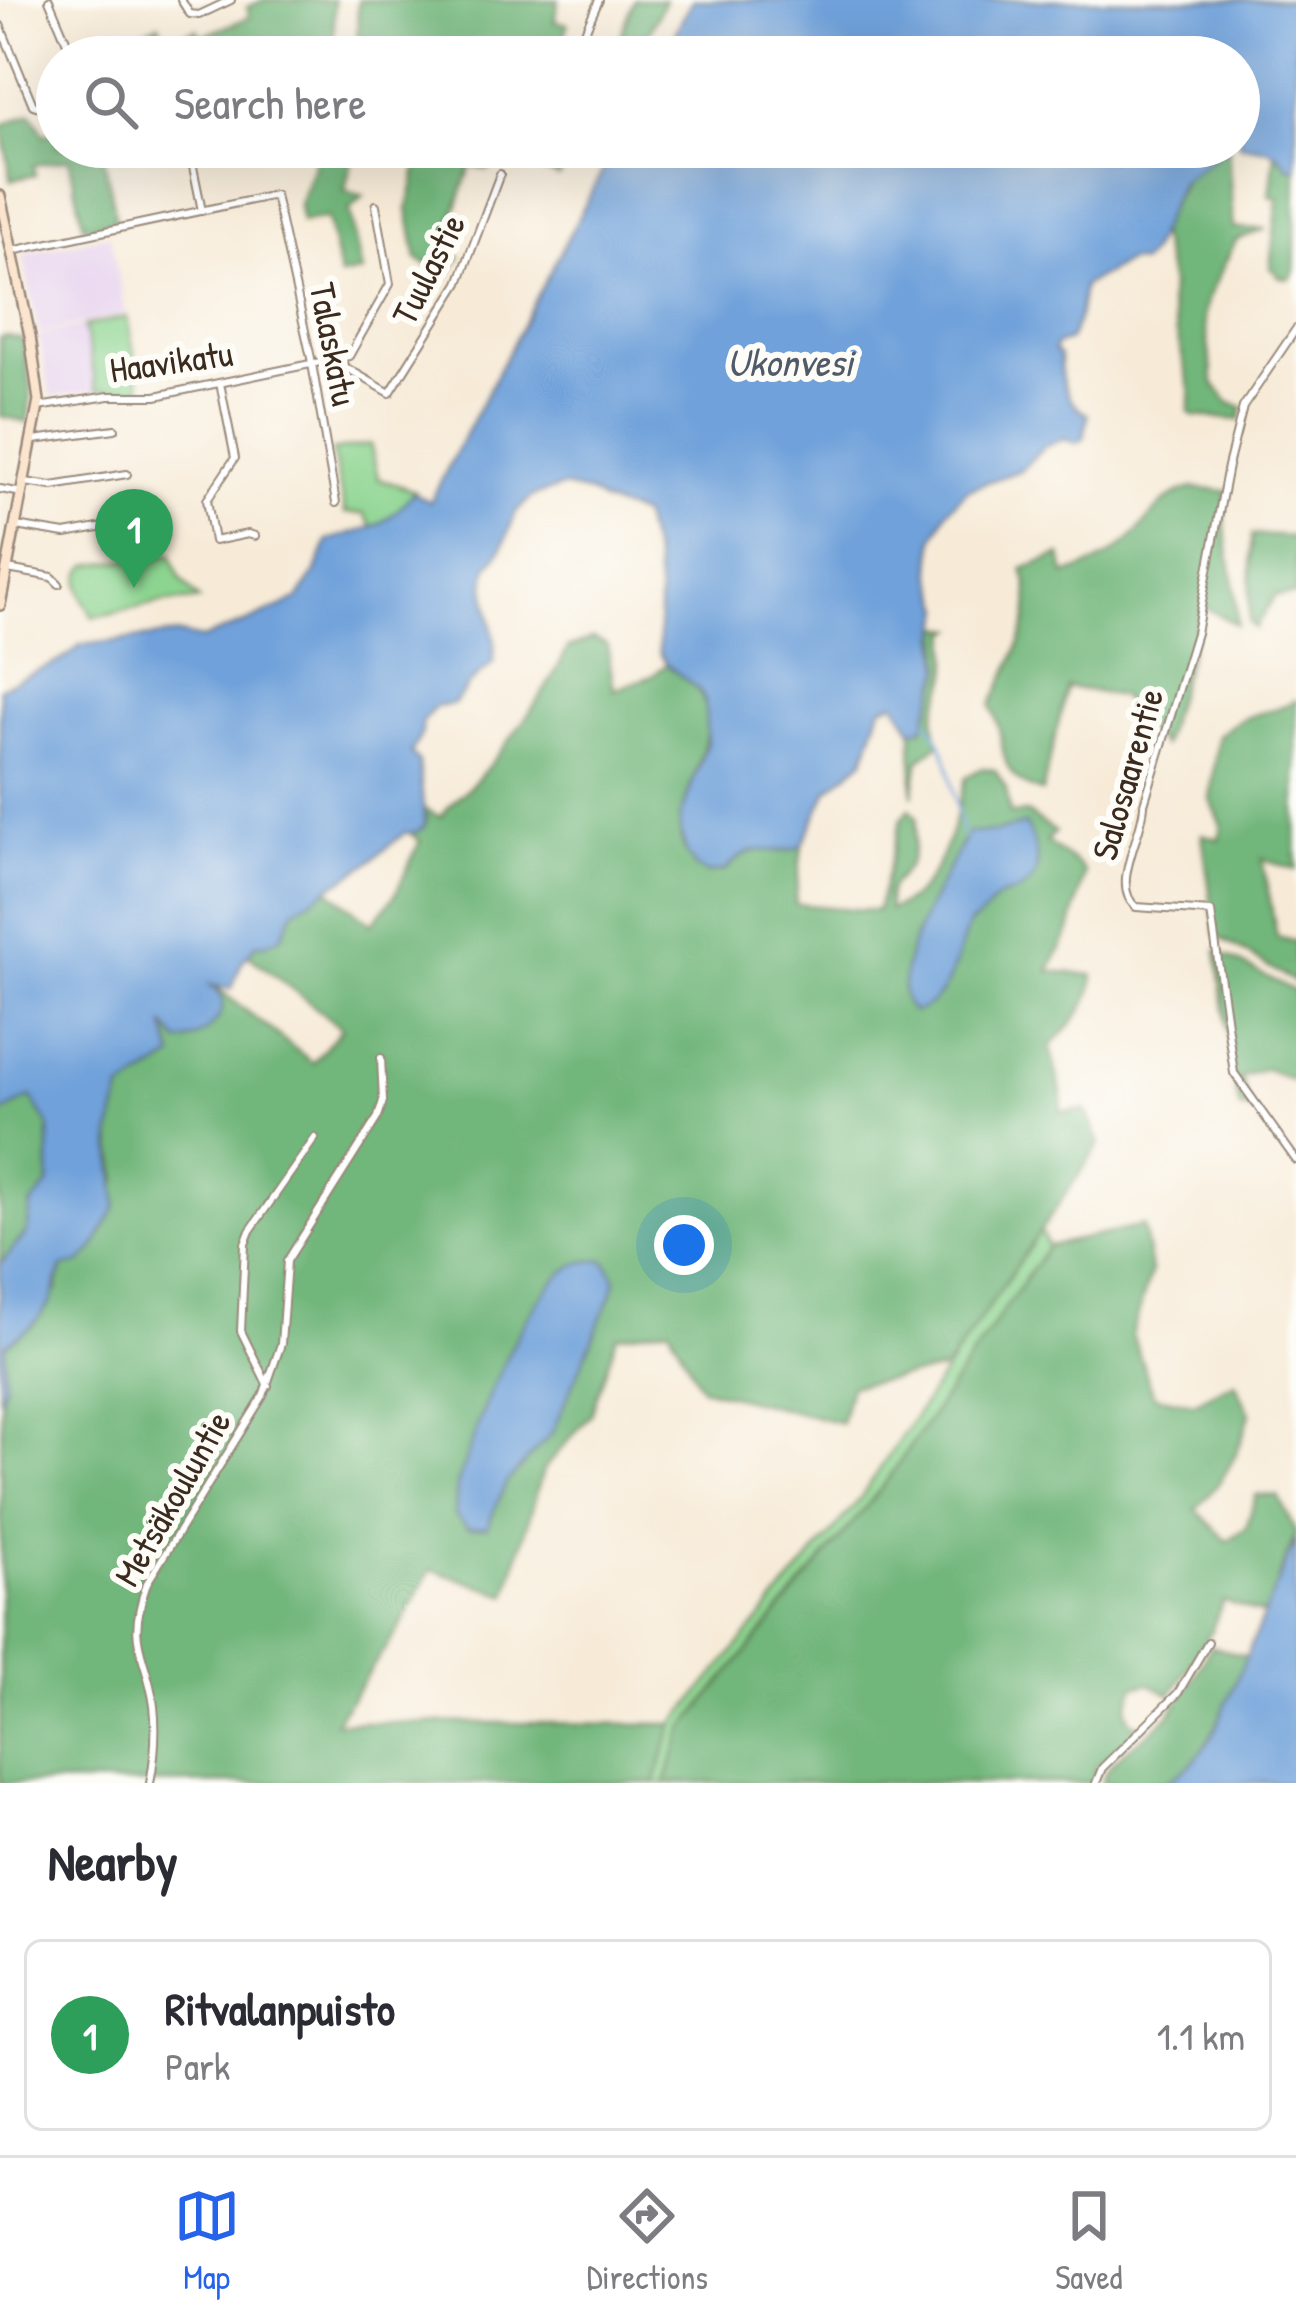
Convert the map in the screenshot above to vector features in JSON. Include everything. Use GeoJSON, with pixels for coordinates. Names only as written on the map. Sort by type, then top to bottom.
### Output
{"type":"FeatureCollection","features":[{"type":"Feature","properties":{"kind":"street"},"geometry":{"type":"LineString","coordinates":[[49,0],[64,36]]}},
{"type":"Feature","properties":{"kind":"street"},"geometry":{"type":"LineString","coordinates":[[181,0],[190,14],[200,15],[231,0]]}},
{"type":"Feature","properties":{"kind":"street"},"geometry":{"type":"LineString","coordinates":[[583,36],[599,0]]}},
{"type":"Feature","properties":{"kind":"street"},"geometry":{"type":"LineString","coordinates":[[0,25],[36,106]]}},
{"type":"Feature","properties":{"kind":"street"},"geometry":{"type":"LineString","coordinates":[[12,251],[202,211],[193,168]]}},
{"type":"Feature","properties":{"kind":"street","name":"Tuulastie"},"geometry":{"type":"LineString","coordinates":[[340,358],[346,367],[390,393],[459,283],[500,174]]}},
{"type":"Feature","properties":{"kind":"street","name":"Talaskatu"},"geometry":{"type":"LineString","coordinates":[[202,211],[275,195],[336,503]]}},
{"type":"Feature","properties":{"kind":"street"},"geometry":{"type":"LineString","coordinates":[[0,196],[36,370],[38,407],[0,605]]}},
{"type":"Feature","properties":{"kind":"street"},"geometry":{"type":"LineString","coordinates":[[340,358],[349,356],[388,292],[376,205]]}},
{"type":"Feature","properties":{"kind":"street","name":"Salosaarentie"},"geometry":{"type":"LineString","coordinates":[[1296,329],[1243,407],[1196,633],[1124,888],[1136,907],[1211,912],[1234,1073],[1296,1160]]}},
{"type":"Feature","properties":{"kind":"street","name":"Haavikatu"},"geometry":{"type":"LineString","coordinates":[[38,407],[156,396],[340,358]]}},
{"type":"Feature","properties":{"kind":"street"},"geometry":{"type":"LineString","coordinates":[[220,383],[235,458],[207,500],[214,541],[255,536]]}},
{"type":"Feature","properties":{"kind":"street"},"geometry":{"type":"LineString","coordinates":[[34,440],[115,428]]}},
{"type":"Feature","properties":{"kind":"street"},"geometry":{"type":"LineString","coordinates":[[0,489],[127,474]]}},
{"type":"Feature","properties":{"kind":"street"},"geometry":{"type":"LineString","coordinates":[[16,526],[65,534],[149,519]]}},
{"type":"Feature","properties":{"kind":"street"},"geometry":{"type":"LineString","coordinates":[[8,569],[52,577],[59,584]]}},
{"type":"Feature","properties":{"kind":"street","name":"Metsäkouluntie"},"geometry":{"type":"LineString","coordinates":[[150,1783],[156,1752],[154,1702],[137,1649],[135,1617],[147,1583],[268,1386],[286,1313],[287,1261],[378,1117],[383,1101],[381,1058]]}},
{"type":"Feature","properties":{"kind":"street","name":"Metsäkouluntie"},"geometry":{"type":"LineString","coordinates":[[268,1386],[242,1331],[244,1244],[315,1138]]}},
{"type":"Feature","properties":{"kind":"street"},"geometry":{"type":"LineString","coordinates":[[1096,1783],[1102,1768],[1178,1694],[1208,1642]]}},
{"type":"Feature","properties":{"kind":"shaded area"},"geometry":{"type":"Polygon","coordinates":[[[110,235],[126,314],[39,333],[23,254],[110,235]]]}},
{"type":"Feature","properties":{"kind":"shaded area"},"geometry":{"type":"Polygon","coordinates":[[[83,326],[97,390],[51,396],[39,335],[83,326]]]}},
{"type":"Feature","properties":{"kind":"green space"},"geometry":{"type":"Polygon","coordinates":[[[264,0],[334,0],[334,36],[203,36],[250,17],[247,7],[264,0]]]}},
{"type":"Feature","properties":{"kind":"green space"},"geometry":{"type":"Polygon","coordinates":[[[358,0],[559,0],[554,21],[568,24],[565,36],[357,36],[358,0]]]}},
{"type":"Feature","properties":{"kind":"green space"},"geometry":{"type":"Polygon","coordinates":[[[634,0],[665,0],[647,36],[621,36],[634,0]]]}},
{"type":"Feature","properties":{"kind":"green space"},"geometry":{"type":"Polygon","coordinates":[[[159,24],[164,36],[134,36],[159,24]]]}},
{"type":"Feature","properties":{"kind":"green space"},"geometry":{"type":"Polygon","coordinates":[[[31,113],[36,121],[35,175],[11,180],[2,125],[31,113]]]}},
{"type":"Feature","properties":{"kind":"green space"},"geometry":{"type":"Polygon","coordinates":[[[1275,152],[1296,168],[1290,279],[1270,268],[1278,198],[1270,196],[1275,152]]]}},
{"type":"Feature","properties":{"kind":"green space"},"geometry":{"type":"Polygon","coordinates":[[[71,168],[106,168],[116,220],[84,227],[71,168]]]}},
{"type":"Feature","properties":{"kind":"green space"},"geometry":{"type":"Polygon","coordinates":[[[312,168],[350,168],[345,191],[364,196],[349,210],[362,272],[340,276],[327,218],[301,222],[299,204],[312,168]]]}},
{"type":"Feature","properties":{"kind":"green space"},"geometry":{"type":"Polygon","coordinates":[[[417,168],[470,168],[442,250],[460,257],[447,275],[417,259],[408,209],[417,168]]]}},
{"type":"Feature","properties":{"kind":"green space"},"geometry":{"type":"Polygon","coordinates":[[[535,168],[564,168],[559,177],[535,168]]]}},
{"type":"Feature","properties":{"kind":"green space"},"geometry":{"type":"Polygon","coordinates":[[[1196,168],[1229,168],[1233,228],[1266,229],[1236,240],[1207,300],[1204,317],[1214,384],[1229,403],[1243,407],[1240,420],[1189,412],[1191,392],[1169,302],[1170,284],[1158,229],[1187,174],[1196,168]]]}},
{"type":"Feature","properties":{"kind":"green space"},"geometry":{"type":"Polygon","coordinates":[[[127,317],[141,388],[97,390],[84,326],[127,317]]]}},
{"type":"Feature","properties":{"kind":"green space"},"geometry":{"type":"Polygon","coordinates":[[[0,337],[23,339],[31,387],[28,422],[0,416],[0,337]]]}},
{"type":"Feature","properties":{"kind":"green space"},"geometry":{"type":"Polygon","coordinates":[[[370,444],[378,478],[415,491],[397,514],[372,527],[364,514],[345,513],[332,451],[370,444]]]}},
{"type":"Feature","properties":{"kind":"green space"},"geometry":{"type":"Polygon","coordinates":[[[1193,488],[1227,491],[1225,525],[1237,625],[1203,606],[1162,746],[1120,696],[1067,687],[1042,792],[1026,785],[1008,767],[991,706],[1026,622],[1028,587],[1023,569],[1061,555],[1065,575],[1097,562],[1124,545],[1168,499],[1193,488]]]}},
{"type":"Feature","properties":{"kind":"green space"},"geometry":{"type":"Polygon","coordinates":[[[1252,535],[1296,537],[1296,595],[1275,596],[1255,628],[1249,623],[1252,535]]]}},
{"type":"Feature","properties":{"kind":"green space"},"geometry":{"type":"Polygon","coordinates":[[[171,554],[180,578],[199,600],[93,617],[79,584],[88,565],[171,554]]]}},
{"type":"Feature","properties":{"kind":"green space"},"geometry":{"type":"Polygon","coordinates":[[[940,627],[955,629],[950,632],[948,674],[935,716],[940,744],[919,760],[913,796],[912,730],[923,728],[942,669],[940,627]]]}},
{"type":"Feature","properties":{"kind":"green space"},"geometry":{"type":"Polygon","coordinates":[[[594,638],[607,645],[614,690],[652,676],[667,664],[689,679],[701,696],[706,732],[680,826],[689,856],[704,868],[725,871],[755,851],[802,846],[795,904],[877,911],[902,818],[910,809],[917,818],[913,851],[890,890],[889,910],[907,901],[922,888],[942,855],[966,777],[982,768],[995,770],[1006,789],[1010,814],[1027,813],[1055,832],[1047,841],[1085,873],[1070,931],[1049,971],[1093,975],[1090,996],[1050,1047],[1062,1096],[1061,1112],[1086,1110],[1100,1144],[945,1370],[850,1386],[841,1423],[701,1388],[669,1327],[617,1336],[591,1414],[543,1470],[507,1595],[431,1569],[400,1627],[335,1722],[674,1724],[654,1783],[0,1783],[2,1357],[5,1345],[32,1326],[57,1290],[62,1267],[118,1180],[111,1133],[121,1091],[174,1057],[164,1023],[171,1028],[212,984],[313,1063],[342,1028],[247,954],[294,910],[327,888],[372,924],[395,895],[420,841],[408,832],[417,832],[427,820],[424,808],[440,817],[482,775],[541,695],[568,648],[594,638]]]}},
{"type":"Feature","properties":{"kind":"green space"},"geometry":{"type":"Polygon","coordinates":[[[1296,700],[1296,870],[1262,859],[1277,937],[1296,942],[1296,983],[1216,935],[1202,834],[1219,839],[1222,825],[1210,799],[1218,736],[1239,721],[1296,700]]]}},
{"type":"Feature","properties":{"kind":"green space"},"geometry":{"type":"Polygon","coordinates":[[[1217,951],[1296,992],[1295,1081],[1265,1069],[1241,1077],[1251,1111],[1240,1108],[1236,1092],[1217,951]]]}},
{"type":"Feature","properties":{"kind":"green space"},"geometry":{"type":"Polygon","coordinates":[[[30,1096],[49,1125],[49,1185],[31,1205],[27,1232],[0,1265],[0,1114],[30,1096]]]}},
{"type":"Feature","properties":{"kind":"green space"},"geometry":{"type":"Polygon","coordinates":[[[1143,1226],[1151,1271],[1132,1335],[1154,1396],[1194,1403],[1235,1382],[1250,1413],[1230,1465],[1196,1509],[1227,1541],[1246,1528],[1256,1495],[1278,1496],[1296,1533],[1265,1615],[1223,1601],[1211,1631],[1171,1695],[1150,1684],[1135,1686],[1127,1707],[1130,1720],[1140,1727],[1097,1766],[1092,1783],[665,1783],[684,1728],[883,1486],[1048,1246],[1143,1226]]]}},
{"type":"Feature","properties":{"kind":"green space"},"geometry":{"type":"Polygon","coordinates":[[[1040,1230],[1048,1246],[883,1486],[684,1728],[665,1783],[654,1783],[674,1724],[859,1500],[1040,1230]]]}},
{"type":"Feature","properties":{"kind":"green space"},"geometry":{"type":"Polygon","coordinates":[[[1211,1646],[1247,1657],[1217,1726],[1197,1758],[1168,1781],[1102,1783],[1112,1764],[1170,1713],[1211,1646]]]}},
{"type":"Feature","properties":{"kind":"water"},"geometry":{"type":"Polygon","coordinates":[[[692,0],[1296,0],[1296,168],[1260,149],[1260,36],[674,36],[692,0]]]}},
{"type":"Feature","properties":{"kind":"water","name":"Ukonvesi"},"geometry":{"type":"Polygon","coordinates":[[[604,168],[1199,168],[1180,182],[1150,253],[1141,263],[1129,261],[1083,286],[1078,320],[1069,340],[1054,350],[1060,356],[1066,390],[1088,415],[1084,439],[1044,446],[1021,470],[968,489],[947,511],[934,538],[932,572],[944,608],[938,636],[942,669],[923,728],[912,730],[895,702],[881,707],[864,760],[828,790],[802,846],[755,851],[725,871],[708,873],[695,867],[686,852],[680,818],[707,742],[705,701],[659,652],[659,593],[641,515],[563,487],[533,496],[516,512],[502,548],[487,569],[493,663],[454,704],[435,707],[422,722],[411,754],[419,762],[425,826],[404,833],[370,862],[294,910],[281,937],[256,944],[231,989],[210,985],[221,996],[222,1006],[215,1022],[202,1034],[179,1042],[164,1024],[174,1057],[121,1091],[111,1133],[117,1205],[81,1263],[62,1267],[51,1302],[32,1326],[5,1345],[5,1386],[0,1400],[0,1265],[27,1232],[31,1205],[49,1184],[49,1126],[31,1097],[0,1114],[0,688],[54,664],[80,645],[179,634],[202,639],[247,622],[298,599],[328,540],[386,520],[413,492],[430,502],[604,168]]]}},
{"type":"Feature","properties":{"kind":"water"},"geometry":{"type":"Polygon","coordinates":[[[1026,824],[1036,852],[1033,878],[1017,892],[998,898],[969,924],[944,989],[926,1007],[913,1012],[904,998],[910,952],[968,833],[1026,824]]]}},
{"type":"Feature","properties":{"kind":"water"},"geometry":{"type":"Polygon","coordinates":[[[605,1260],[616,1279],[613,1291],[552,1433],[506,1483],[487,1527],[468,1528],[455,1515],[457,1486],[520,1330],[557,1278],[577,1264],[605,1260]]]}},
{"type":"Feature","properties":{"kind":"water"},"geometry":{"type":"Polygon","coordinates":[[[1296,1539],[1296,1783],[1166,1783],[1192,1764],[1212,1737],[1296,1539]]]}},
{"type":"Feature","properties":{"kind":"waterway"},"geometry":{"type":"LineString","coordinates":[[926,720],[947,760],[965,838]]}},
{"type":"Feature","properties":{"kind":"place","name":"Ritvalanpuisto"},"geometry":{"type":"Point","coordinates":[134,588]}}]}
